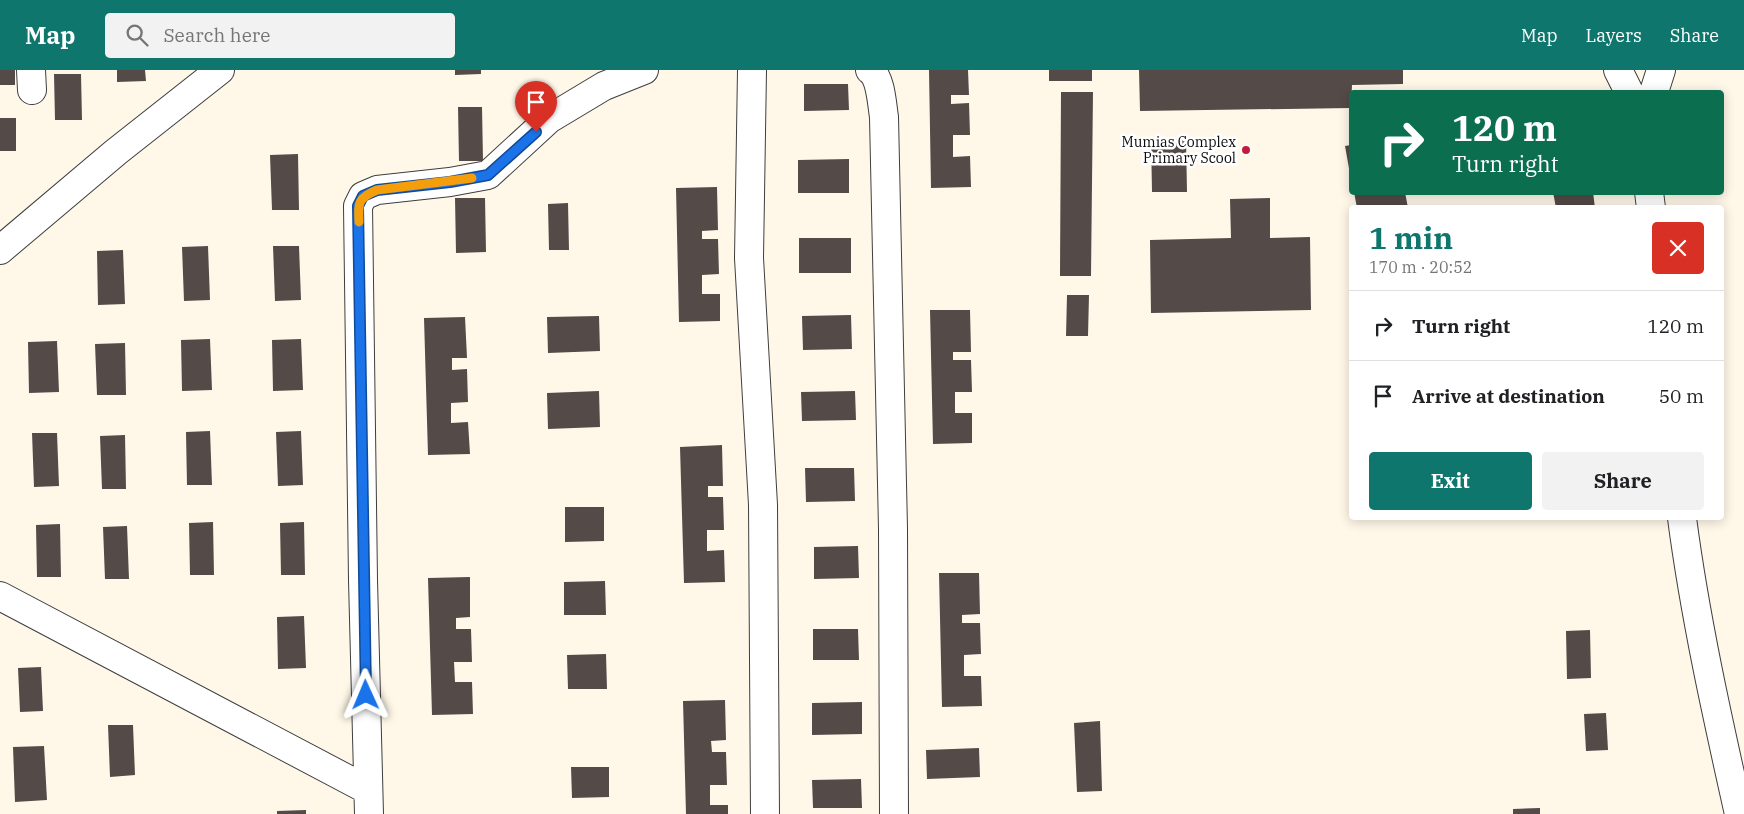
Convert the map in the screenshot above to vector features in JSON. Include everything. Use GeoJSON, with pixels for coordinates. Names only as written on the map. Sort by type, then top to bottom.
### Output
{"type":"FeatureCollection","features":[{"type":"Feature","properties":{"kind":"street"},"geometry":{"type":"LineString","coordinates":[[0,250],[116,152],[220,70]]}},
{"type":"Feature","properties":{"kind":"street"},"geometry":{"type":"LineString","coordinates":[[369,802],[363,580],[358,206],[363,196],[377,190],[450,182],[488,175],[549,119],[604,86],[644,70]]}},
{"type":"Feature","properties":{"kind":"street"},"geometry":{"type":"LineString","coordinates":[[752,70],[749,258],[764,505],[765,814]]}},
{"type":"Feature","properties":{"kind":"street"},"geometry":{"type":"LineString","coordinates":[[870,70],[874,72],[881,92],[884,117],[893,529],[894,814]]}},
{"type":"Feature","properties":{"kind":"street"},"geometry":{"type":"LineString","coordinates":[[1618,70],[1628,90]]}},
{"type":"Feature","properties":{"kind":"street"},"geometry":{"type":"LineString","coordinates":[[1655,90],[1661,70]]}},
{"type":"Feature","properties":{"kind":"street"},"geometry":{"type":"LineString","coordinates":[[1682,520],[1688,566],[1711,686],[1740,814]]}},
{"type":"Feature","properties":{"kind":"street"},"geometry":{"type":"LineString","coordinates":[[0,596],[369,802]]}},
{"type":"Feature","properties":{"kind":"building"},"geometry":{"type":"Polygon","coordinates":[[[0,70],[15,70],[15,85],[0,85],[0,70]]]}},
{"type":"Feature","properties":{"kind":"building"},"geometry":{"type":"Polygon","coordinates":[[[117,70],[145,70],[146,81],[117,82],[117,70]]]}},
{"type":"Feature","properties":{"kind":"building"},"geometry":{"type":"Polygon","coordinates":[[[455,70],[481,70],[481,74],[455,75],[455,70]]]}},
{"type":"Feature","properties":{"kind":"building"},"geometry":{"type":"Polygon","coordinates":[[[929,70],[968,70],[969,95],[951,95],[951,104],[969,103],[970,135],[953,135],[953,157],[970,156],[971,187],[931,188],[929,70]]]}},
{"type":"Feature","properties":{"kind":"building"},"geometry":{"type":"Polygon","coordinates":[[[1049,70],[1092,70],[1092,81],[1049,81],[1049,70]]]}},
{"type":"Feature","properties":{"kind":"building"},"geometry":{"type":"Polygon","coordinates":[[[1139,70],[1403,70],[1403,84],[1352,85],[1352,90],[1349,90],[1349,108],[1140,111],[1139,70]]]}},
{"type":"Feature","properties":{"kind":"building"},"geometry":{"type":"Polygon","coordinates":[[[54,74],[81,74],[82,120],[55,120],[54,74]]]}},
{"type":"Feature","properties":{"kind":"building"},"geometry":{"type":"Polygon","coordinates":[[[804,84],[848,84],[849,110],[804,111],[804,84]]]}},
{"type":"Feature","properties":{"kind":"building"},"geometry":{"type":"Polygon","coordinates":[[[1061,92],[1093,92],[1091,276],[1060,276],[1061,92]]]}},
{"type":"Feature","properties":{"kind":"building"},"geometry":{"type":"Polygon","coordinates":[[[458,107],[482,107],[483,161],[459,161],[458,107]]]}},
{"type":"Feature","properties":{"kind":"building"},"geometry":{"type":"Polygon","coordinates":[[[0,118],[16,118],[16,151],[0,151],[0,118]]]}},
{"type":"Feature","properties":{"kind":"building"},"geometry":{"type":"Polygon","coordinates":[[[1151,139],[1186,139],[1187,192],[1152,192],[1151,139]]]}},
{"type":"Feature","properties":{"kind":"building"},"geometry":{"type":"Polygon","coordinates":[[[1349,145],[1349,168],[1345,146],[1349,145]]]}},
{"type":"Feature","properties":{"kind":"building"},"geometry":{"type":"Polygon","coordinates":[[[298,154],[299,210],[272,210],[270,155],[298,154]]]}},
{"type":"Feature","properties":{"kind":"building"},"geometry":{"type":"Polygon","coordinates":[[[849,159],[849,193],[798,193],[798,160],[849,159]]]}},
{"type":"Feature","properties":{"kind":"building"},"geometry":{"type":"Polygon","coordinates":[[[717,187],[718,230],[702,231],[702,239],[718,239],[719,274],[702,275],[702,294],[720,294],[720,321],[679,322],[676,188],[717,187]]]}},
{"type":"Feature","properties":{"kind":"building"},"geometry":{"type":"Polygon","coordinates":[[[1355,195],[1406,195],[1407,205],[1356,205],[1355,195]]]}},
{"type":"Feature","properties":{"kind":"building"},"geometry":{"type":"Polygon","coordinates":[[[1554,195],[1593,195],[1595,205],[1555,205],[1554,195]]]}},
{"type":"Feature","properties":{"kind":"building"},"geometry":{"type":"Polygon","coordinates":[[[455,198],[485,198],[486,252],[456,253],[455,198]]]}},
{"type":"Feature","properties":{"kind":"building"},"geometry":{"type":"Polygon","coordinates":[[[1270,198],[1270,238],[1310,237],[1311,310],[1151,313],[1150,240],[1231,238],[1230,199],[1270,198]]]}},
{"type":"Feature","properties":{"kind":"building"},"geometry":{"type":"Polygon","coordinates":[[[568,203],[569,250],[549,250],[548,204],[568,203]]]}},
{"type":"Feature","properties":{"kind":"building"},"geometry":{"type":"Polygon","coordinates":[[[799,238],[851,238],[851,273],[799,273],[799,238]]]}},
{"type":"Feature","properties":{"kind":"building"},"geometry":{"type":"Polygon","coordinates":[[[208,246],[210,300],[184,301],[182,247],[208,246]]]}},
{"type":"Feature","properties":{"kind":"building"},"geometry":{"type":"Polygon","coordinates":[[[273,246],[299,246],[301,300],[275,301],[273,246]]]}},
{"type":"Feature","properties":{"kind":"building"},"geometry":{"type":"Polygon","coordinates":[[[123,250],[125,304],[98,305],[97,251],[123,250]]]}},
{"type":"Feature","properties":{"kind":"building"},"geometry":{"type":"Polygon","coordinates":[[[1067,295],[1089,295],[1088,336],[1066,336],[1067,295]]]}},
{"type":"Feature","properties":{"kind":"building"},"geometry":{"type":"Polygon","coordinates":[[[930,310],[970,310],[971,352],[953,352],[953,360],[971,360],[972,392],[955,392],[955,413],[972,413],[972,443],[933,444],[930,310]]]}},
{"type":"Feature","properties":{"kind":"building"},"geometry":{"type":"Polygon","coordinates":[[[851,315],[852,349],[803,350],[802,316],[851,315]]]}},
{"type":"Feature","properties":{"kind":"building"},"geometry":{"type":"Polygon","coordinates":[[[599,316],[600,351],[548,353],[547,317],[599,316]]]}},
{"type":"Feature","properties":{"kind":"building"},"geometry":{"type":"Polygon","coordinates":[[[465,317],[467,358],[452,358],[452,370],[467,369],[468,402],[451,403],[451,423],[468,422],[470,454],[428,455],[424,318],[465,317]]]}},
{"type":"Feature","properties":{"kind":"building"},"geometry":{"type":"Polygon","coordinates":[[[210,339],[212,390],[182,391],[181,340],[210,339]]]}},
{"type":"Feature","properties":{"kind":"building"},"geometry":{"type":"Polygon","coordinates":[[[301,339],[303,390],[273,391],[272,340],[301,339]]]}},
{"type":"Feature","properties":{"kind":"building"},"geometry":{"type":"Polygon","coordinates":[[[57,341],[59,392],[29,393],[28,342],[57,341]]]}},
{"type":"Feature","properties":{"kind":"building"},"geometry":{"type":"Polygon","coordinates":[[[125,343],[126,395],[97,395],[95,344],[125,343]]]}},
{"type":"Feature","properties":{"kind":"building"},"geometry":{"type":"Polygon","coordinates":[[[599,391],[600,427],[548,429],[547,393],[599,391]]]}},
{"type":"Feature","properties":{"kind":"building"},"geometry":{"type":"Polygon","coordinates":[[[855,391],[856,420],[802,421],[801,392],[855,391]]]}},
{"type":"Feature","properties":{"kind":"building"},"geometry":{"type":"Polygon","coordinates":[[[210,431],[212,485],[187,485],[186,432],[210,431]]]}},
{"type":"Feature","properties":{"kind":"building"},"geometry":{"type":"Polygon","coordinates":[[[301,431],[303,485],[278,486],[276,432],[301,431]]]}},
{"type":"Feature","properties":{"kind":"building"},"geometry":{"type":"Polygon","coordinates":[[[32,433],[57,433],[59,486],[34,487],[32,433]]]}},
{"type":"Feature","properties":{"kind":"building"},"geometry":{"type":"Polygon","coordinates":[[[125,435],[126,489],[102,489],[100,436],[125,435]]]}},
{"type":"Feature","properties":{"kind":"building"},"geometry":{"type":"Polygon","coordinates":[[[722,445],[723,486],[708,486],[708,497],[723,497],[724,530],[707,530],[707,551],[724,550],[725,582],[684,583],[680,447],[722,445]]]}},
{"type":"Feature","properties":{"kind":"building"},"geometry":{"type":"Polygon","coordinates":[[[805,468],[854,468],[855,501],[806,502],[805,468]]]}},
{"type":"Feature","properties":{"kind":"building"},"geometry":{"type":"Polygon","coordinates":[[[565,507],[604,507],[604,541],[565,542],[565,507]]]}},
{"type":"Feature","properties":{"kind":"building"},"geometry":{"type":"Polygon","coordinates":[[[213,522],[214,575],[190,575],[189,523],[213,522]]]}},
{"type":"Feature","properties":{"kind":"building"},"geometry":{"type":"Polygon","coordinates":[[[304,522],[305,575],[281,575],[280,523],[304,522]]]}},
{"type":"Feature","properties":{"kind":"building"},"geometry":{"type":"Polygon","coordinates":[[[60,524],[61,577],[37,577],[36,525],[60,524]]]}},
{"type":"Feature","properties":{"kind":"building"},"geometry":{"type":"Polygon","coordinates":[[[127,526],[129,579],[105,579],[103,527],[127,526]]]}},
{"type":"Feature","properties":{"kind":"building"},"geometry":{"type":"Polygon","coordinates":[[[858,546],[859,578],[814,579],[814,547],[858,546]]]}},
{"type":"Feature","properties":{"kind":"building"},"geometry":{"type":"Polygon","coordinates":[[[939,573],[979,573],[980,614],[962,615],[962,623],[980,623],[981,654],[964,655],[964,676],[981,676],[982,706],[942,707],[939,573]]]}},
{"type":"Feature","properties":{"kind":"building"},"geometry":{"type":"Polygon","coordinates":[[[470,577],[470,617],[456,618],[456,629],[471,629],[472,662],[454,662],[455,682],[472,682],[473,714],[432,715],[428,578],[470,577]]]}},
{"type":"Feature","properties":{"kind":"building"},"geometry":{"type":"Polygon","coordinates":[[[605,581],[606,615],[564,615],[564,582],[605,581]]]}},
{"type":"Feature","properties":{"kind":"building"},"geometry":{"type":"Polygon","coordinates":[[[304,616],[306,668],[278,669],[277,617],[304,616]]]}},
{"type":"Feature","properties":{"kind":"building"},"geometry":{"type":"Polygon","coordinates":[[[813,629],[858,629],[859,660],[813,660],[813,629]]]}},
{"type":"Feature","properties":{"kind":"building"},"geometry":{"type":"Polygon","coordinates":[[[1590,630],[1591,678],[1567,679],[1566,631],[1590,630]]]}},
{"type":"Feature","properties":{"kind":"building"},"geometry":{"type":"Polygon","coordinates":[[[606,654],[607,689],[568,689],[567,655],[606,654]]]}},
{"type":"Feature","properties":{"kind":"building"},"geometry":{"type":"Polygon","coordinates":[[[41,667],[43,711],[20,712],[18,668],[41,667]]]}},
{"type":"Feature","properties":{"kind":"building"},"geometry":{"type":"Polygon","coordinates":[[[725,700],[726,740],[711,741],[712,752],[726,752],[727,785],[710,785],[710,805],[728,805],[728,814],[686,814],[683,701],[725,700]]]}},
{"type":"Feature","properties":{"kind":"building"},"geometry":{"type":"Polygon","coordinates":[[[862,702],[862,734],[812,735],[812,703],[862,702]]]}},
{"type":"Feature","properties":{"kind":"building"},"geometry":{"type":"Polygon","coordinates":[[[1606,713],[1608,750],[1586,751],[1584,714],[1606,713]]]}},
{"type":"Feature","properties":{"kind":"building"},"geometry":{"type":"Polygon","coordinates":[[[1100,721],[1102,791],[1077,792],[1074,723],[1100,721]]]}},
{"type":"Feature","properties":{"kind":"building"},"geometry":{"type":"Polygon","coordinates":[[[108,725],[133,725],[135,775],[110,777],[108,725]]]}},
{"type":"Feature","properties":{"kind":"building"},"geometry":{"type":"Polygon","coordinates":[[[44,746],[47,800],[15,802],[13,747],[44,746]]]}},
{"type":"Feature","properties":{"kind":"building"},"geometry":{"type":"Polygon","coordinates":[[[979,748],[980,777],[927,779],[926,750],[979,748]]]}},
{"type":"Feature","properties":{"kind":"building"},"geometry":{"type":"Polygon","coordinates":[[[571,767],[609,767],[609,797],[572,798],[571,767]]]}},
{"type":"Feature","properties":{"kind":"building"},"geometry":{"type":"Polygon","coordinates":[[[861,779],[862,808],[813,808],[812,780],[861,779]]]}},
{"type":"Feature","properties":{"kind":"building"},"geometry":{"type":"Polygon","coordinates":[[[1540,808],[1540,814],[1513,814],[1513,809],[1540,808]]]}},
{"type":"Feature","properties":{"kind":"building"},"geometry":{"type":"Polygon","coordinates":[[[306,810],[306,814],[277,814],[277,811],[306,810]]]}},
{"type":"Feature","properties":{"kind":"slow traffic"},"geometry":{"type":"LineString","coordinates":[[359,222],[358,206],[363,196],[377,190],[472,178]]}},
{"type":"Feature","properties":{"kind":"place","name":"Mumias Complex Primary Scool"},"geometry":{"type":"Point","coordinates":[1246,150]}},
{"type":"Feature","properties":{"kind":"route"},"geometry":{"type":"LineString","coordinates":[[366,695],[358,206],[363,196],[377,190],[450,182],[488,175],[536,132]]}}]}
